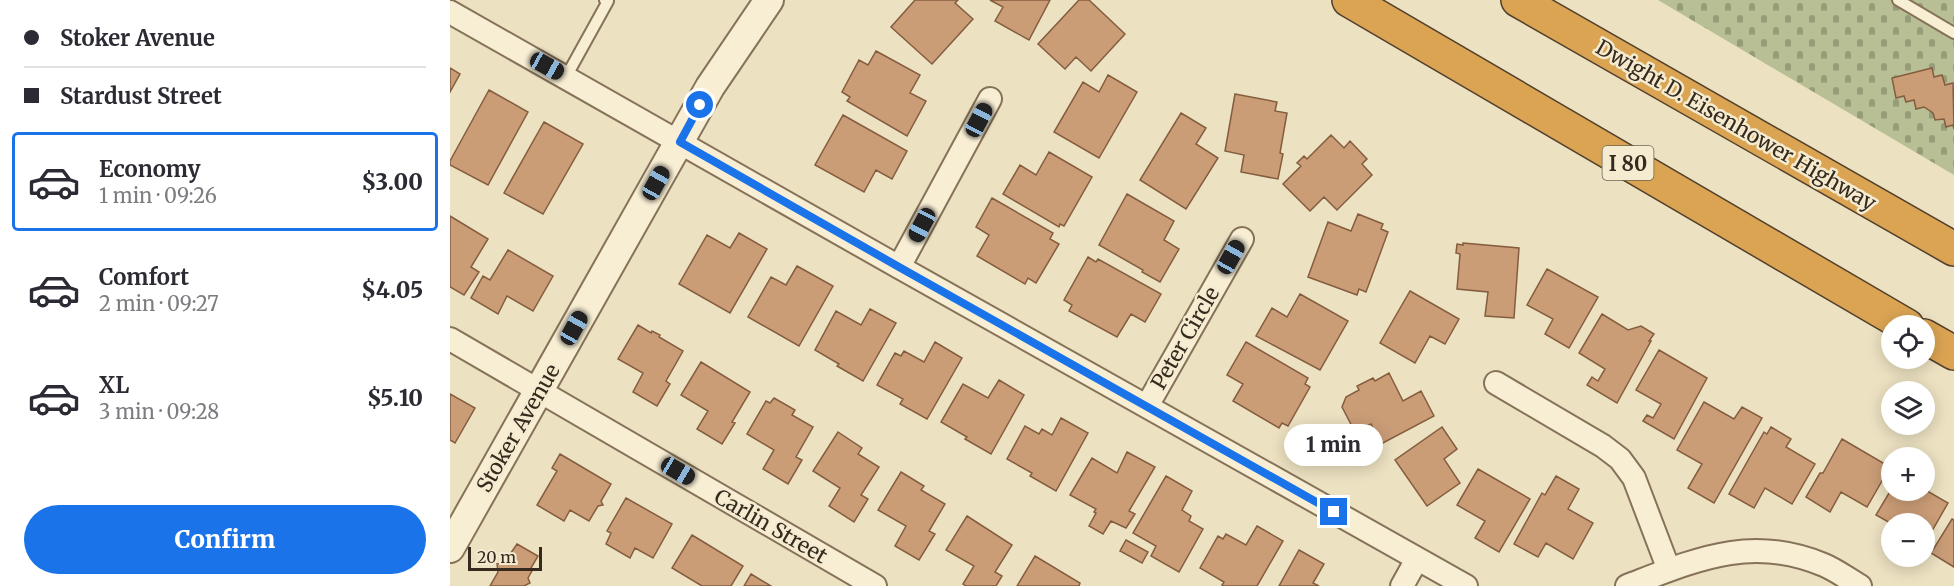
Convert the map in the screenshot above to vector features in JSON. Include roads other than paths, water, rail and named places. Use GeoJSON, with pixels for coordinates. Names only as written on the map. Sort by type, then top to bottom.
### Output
{"type":"FeatureCollection","features":[{"type":"Feature","properties":{"kind":"highway","name":"I 80"},"geometry":{"type":"LineString","coordinates":[[1349,0],[1888,315]]}},
{"type":"Feature","properties":{"kind":"highway","name":"Dwight D. Eisenhower Highway"},"geometry":{"type":"LineString","coordinates":[[1518,0],[1954,249]]}},
{"type":"Feature","properties":{"kind":"highway"},"geometry":{"type":"LineString","coordinates":[[1935,342],[1954,352]]}},
{"type":"Feature","properties":{"kind":"street","name":"Stoker Avenue"},"geometry":{"type":"LineString","coordinates":[[450,548],[711,87],[769,0]]}},
{"type":"Feature","properties":{"kind":"street"},"geometry":{"type":"LineString","coordinates":[[450,12],[1466,586]]}},
{"type":"Feature","properties":{"kind":"street"},"geometry":{"type":"LineString","coordinates":[[899,267],[990,99]]}},
{"type":"Feature","properties":{"kind":"street","name":"Peter Circle"},"geometry":{"type":"LineString","coordinates":[[1147,406],[1242,239]]}},
{"type":"Feature","properties":{"kind":"street","name":"Carlin Street"},"geometry":{"type":"LineString","coordinates":[[450,339],[875,586]]}},
{"type":"Feature","properties":{"kind":"street"},"geometry":{"type":"LineString","coordinates":[[1496,383],[1603,446],[1620,459],[1634,478],[1669,570]]}},
{"type":"Feature","properties":{"kind":"street"},"geometry":{"type":"LineString","coordinates":[[1627,586],[1701,558],[1732,551],[1766,550],[1796,555],[1825,566],[1860,586]]}},
{"type":"Feature","properties":{"kind":"street"},"geometry":{"type":"LineString","coordinates":[[1401,586],[1417,559]]}},
{"type":"Feature","properties":{"kind":"lane"},"geometry":{"type":"LineString","coordinates":[[566,77],[608,1],[605,0]]}},
{"type":"Feature","properties":{"kind":"lane"},"geometry":{"type":"LineString","coordinates":[[1898,0],[1954,33]]}}]}
